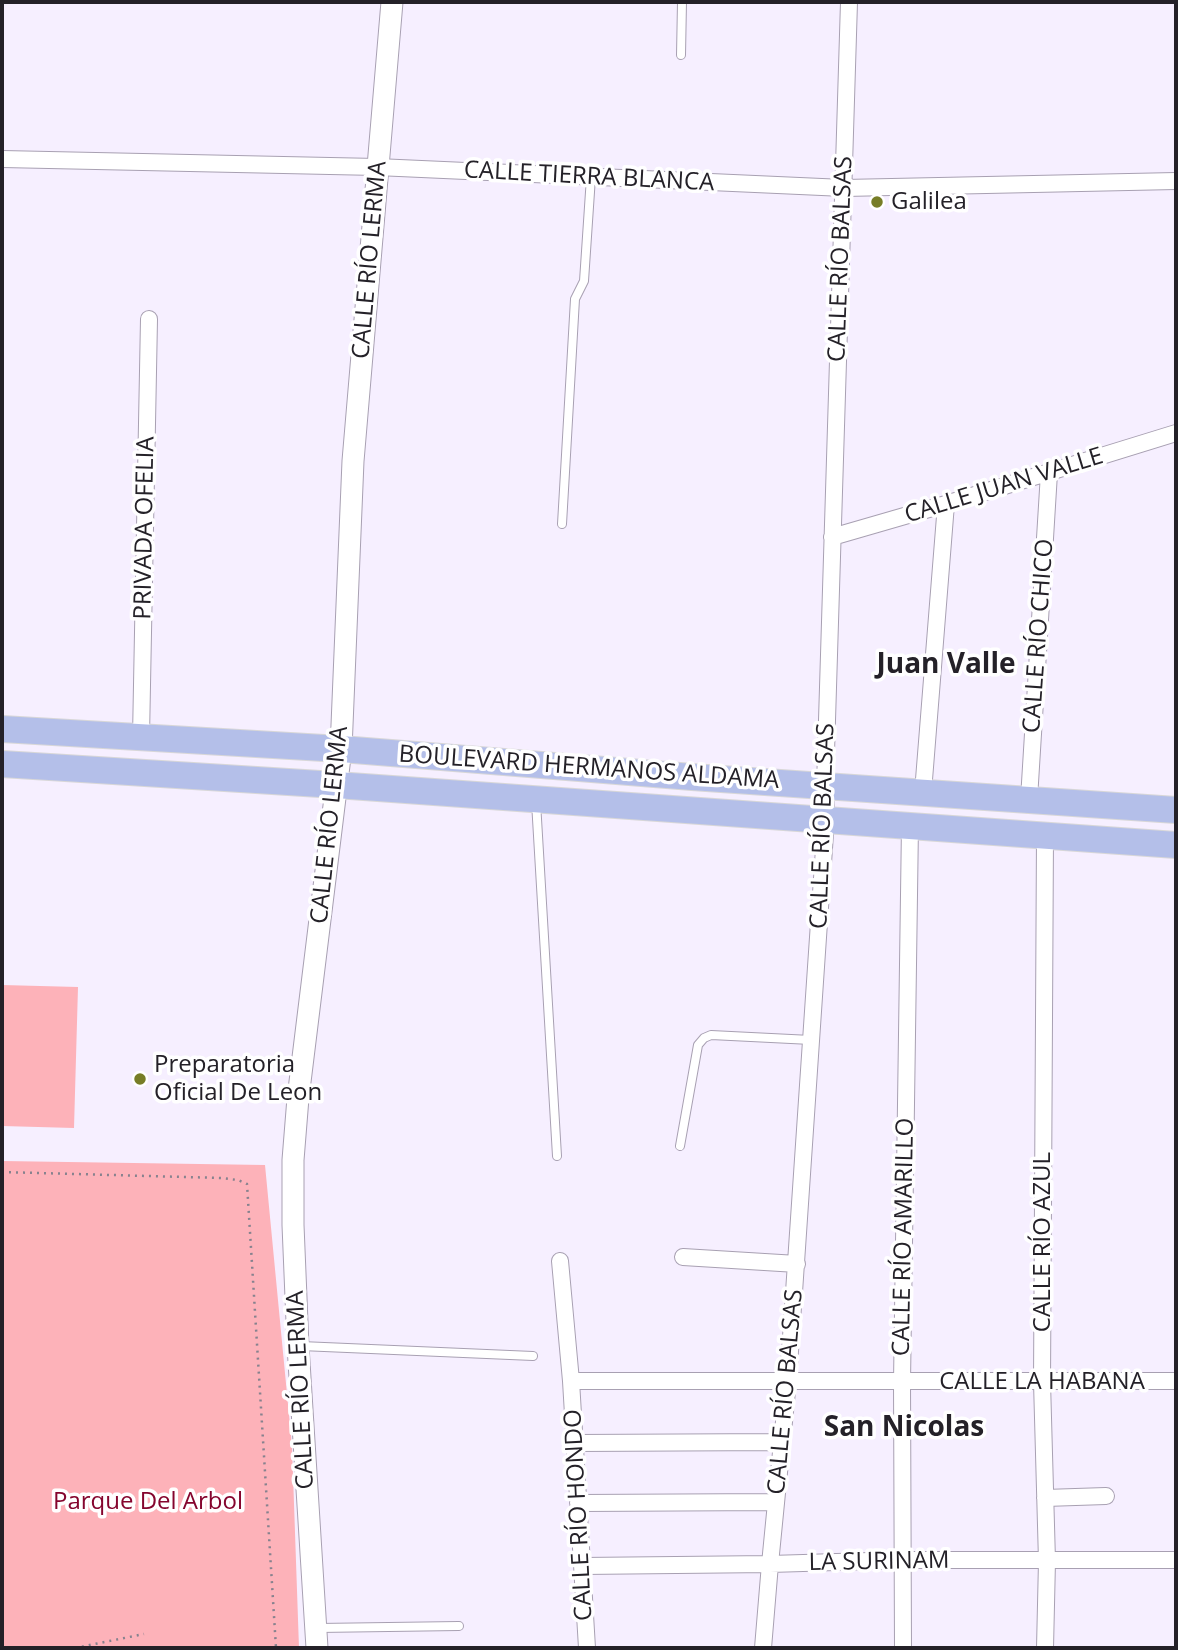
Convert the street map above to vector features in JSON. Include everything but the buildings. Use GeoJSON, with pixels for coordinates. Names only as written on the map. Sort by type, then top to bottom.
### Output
{"type":"FeatureCollection","features":[{"type":"Feature","properties":{"kind":"main road","name":"BOULEVARD HERMANOS ALDAMA"},"geometry":{"type":"LineString","coordinates":[[2,729],[341,749],[692,777],[1176,810]]}},
{"type":"Feature","properties":{"kind":"main road","name":"BOULEVARD HERMANOS ALDAMA"},"geometry":{"type":"LineString","coordinates":[[2,764],[1176,845]]}},
{"type":"Feature","properties":{"kind":"street","name":"CALLE RÍO LERMA"},"geometry":{"type":"LineString","coordinates":[[316,1638],[298,1346],[293,1160],[298,1098],[341,749],[353,461],[392,2]]}},
{"type":"Feature","properties":{"kind":"street","name":"CALLE RÍO BALSAS"},"geometry":{"type":"LineString","coordinates":[[763,1648],[797,1264],[826,819],[849,2]]}},
{"type":"Feature","properties":{"kind":"street","name":"CALLE TIERRA BLANCA"},"geometry":{"type":"LineString","coordinates":[[2,159],[377,167],[844,188],[1176,181]]}},
{"type":"Feature","properties":{"kind":"street","name":"PRIVADA OFELIA"},"geometry":{"type":"LineString","coordinates":[[141,737],[149,319]]}},
{"type":"Feature","properties":{"kind":"street","name":"CALLE JUAN VALLE"},"geometry":{"type":"LineString","coordinates":[[832,537],[1176,433]]}},
{"type":"Feature","properties":{"kind":"street","name":"CALLE RÍO CHICO"},"geometry":{"type":"LineString","coordinates":[[1029,799],[1049,473]]}},
{"type":"Feature","properties":{"kind":"street"},"geometry":{"type":"LineString","coordinates":[[923,792],[946,504]]}},
{"type":"Feature","properties":{"kind":"street","name":"CALLE RÍO AMARILLO"},"geometry":{"type":"LineString","coordinates":[[903,1648],[902,1382],[909,825]]}},
{"type":"Feature","properties":{"kind":"street","name":"CALLE RÍO AZUL"},"geometry":{"type":"LineString","coordinates":[[1045,836],[1042,1382],[1047,1562],[1045,1648]]}},
{"type":"Feature","properties":{"kind":"street"},"geometry":{"type":"LineString","coordinates":[[683,1257],[797,1264]]}},
{"type":"Feature","properties":{"kind":"street","name":"CALLE RÍO HONDO"},"geometry":{"type":"LineString","coordinates":[[560,1261],[571,1381],[587,1648]]}},
{"type":"Feature","properties":{"kind":"street","name":"CALLE LA HABANA"},"geometry":{"type":"LineString","coordinates":[[571,1381],[1176,1381]]}},
{"type":"Feature","properties":{"kind":"street"},"geometry":{"type":"LineString","coordinates":[[575,1443],[782,1442]]}},
{"type":"Feature","properties":{"kind":"street"},"geometry":{"type":"LineString","coordinates":[[1045,1498],[1107,1496]]}},
{"type":"Feature","properties":{"kind":"street"},"geometry":{"type":"LineString","coordinates":[[578,1503],[776,1502]]}},
{"type":"Feature","properties":{"kind":"street","name":"LA SURINAM"},"geometry":{"type":"LineString","coordinates":[[582,1566],[903,1560],[1176,1560]]}},
{"type":"Feature","properties":{"kind":"lane"},"geometry":{"type":"LineString","coordinates":[[681,55],[682,2]]}},
{"type":"Feature","properties":{"kind":"lane"},"geometry":{"type":"LineString","coordinates":[[562,524],[575,299],[584,281],[591,177]]}},
{"type":"Feature","properties":{"kind":"lane"},"geometry":{"type":"LineString","coordinates":[[536,799],[557,1156]]}},
{"type":"Feature","properties":{"kind":"lane"},"geometry":{"type":"LineString","coordinates":[[680,1146],[698,1045],[704,1038],[711,1035],[811,1040]]}},
{"type":"Feature","properties":{"kind":"lane"},"geometry":{"type":"LineString","coordinates":[[298,1346],[533,1356]]}},
{"type":"Feature","properties":{"kind":"lane"},"geometry":{"type":"LineString","coordinates":[[316,1638],[458,1626]]}},
{"type":"Feature","properties":{"kind":"path"},"geometry":{"type":"LineString","coordinates":[[2,1172],[222,1178],[247,1184],[275,1648]]}},
{"type":"Feature","properties":{"kind":"path"},"geometry":{"type":"LineString","coordinates":[[78,1648],[145,1634]]}},
{"type":"Feature","properties":{"kind":"green space"},"geometry":{"type":"Polygon","coordinates":[[[2,985],[78,987],[74,1128],[2,1126],[2,985]]]}},
{"type":"Feature","properties":{"kind":"green space","name":"Parque Del Arbol"},"geometry":{"type":"Polygon","coordinates":[[[2,1161],[265,1165],[292,1446],[299,1648],[2,1648],[2,1161]]]}},
{"type":"Feature","properties":{"kind":"place","name":"Galilea"},"geometry":{"type":"Point","coordinates":[877,202]}},
{"type":"Feature","properties":{"kind":"place","name":"Preparatoria Oficial De Leon"},"geometry":{"type":"Point","coordinates":[140,1079]}},
{"type":"Feature","properties":{"kind":"district","name":"Juan Valle"},"geometry":{"type":"Point","coordinates":[946,665]}},
{"type":"Feature","properties":{"kind":"district","name":"San Nicolas"},"geometry":{"type":"Point","coordinates":[904,1428]}}]}
